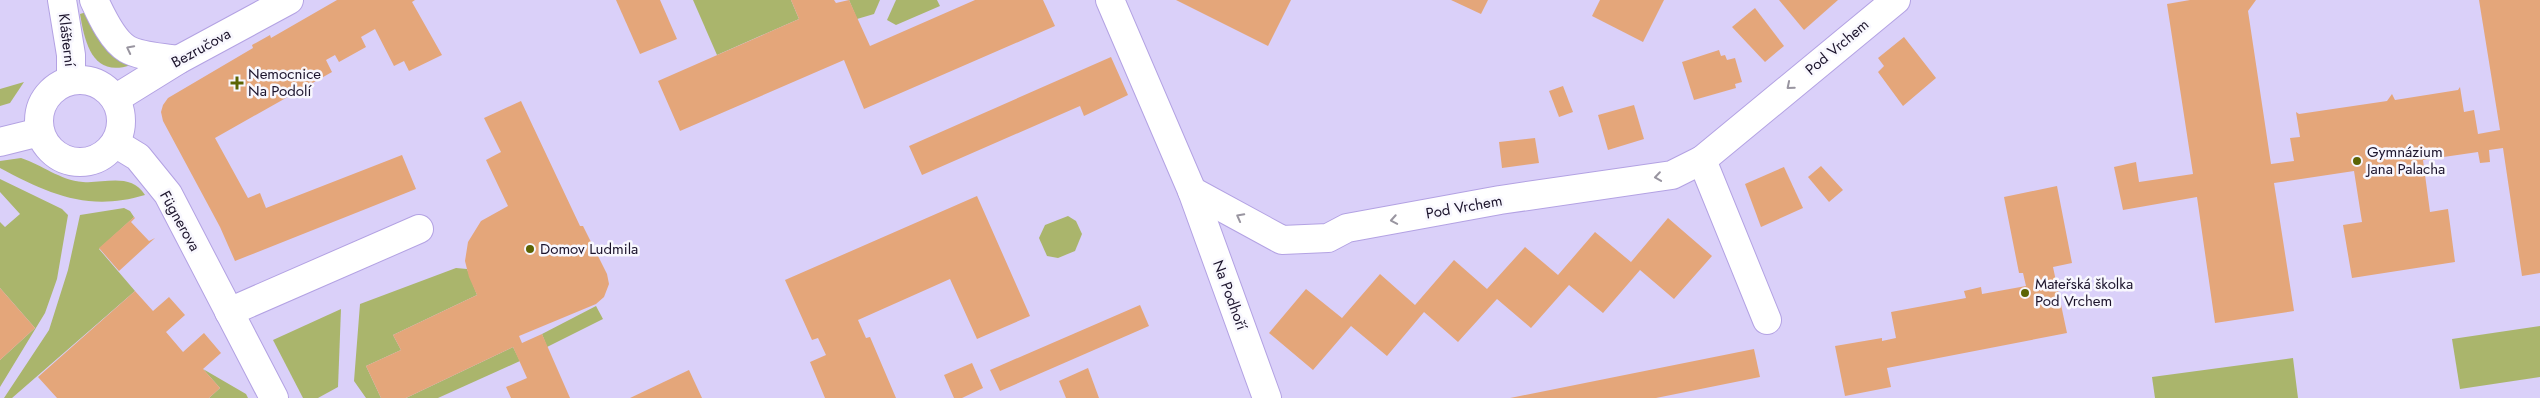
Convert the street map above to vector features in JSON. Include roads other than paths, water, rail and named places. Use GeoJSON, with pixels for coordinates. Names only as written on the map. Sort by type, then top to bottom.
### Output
{"type":"FeatureCollection","features":[{"type":"Feature","properties":{"kind":"street","name":"Klášterní"},"geometry":{"type":"LineString","coordinates":[[62,0],[71,55],[71,80]]}},
{"type":"Feature","properties":{"kind":"street"},"geometry":{"type":"LineString","coordinates":[[94,0],[110,29],[127,49],[139,54],[178,60]]}},
{"type":"Feature","properties":{"kind":"street","name":"Bezručova"},"geometry":{"type":"LineString","coordinates":[[115,99],[178,60],[290,0]]}},
{"type":"Feature","properties":{"kind":"street"},"geometry":{"type":"LineString","coordinates":[[1110,0],[1192,191]]}},
{"type":"Feature","properties":{"kind":"street","name":"Pod Vrchem"},"geometry":{"type":"LineString","coordinates":[[1192,191],[1282,240],[1328,238],[1347,228],[1490,202],[1672,174],[1702,160],[1896,0]]}},
{"type":"Feature","properties":{"kind":"street"},"geometry":{"type":"LineString","coordinates":[[71,80],[91,81],[100,85],[115,99],[122,121],[115,143],[98,159],[74,163],[52,153],[44,144],[40,132],[39,113],[47,96],[54,89],[71,80]]}},
{"type":"Feature","properties":{"kind":"street"},"geometry":{"type":"LineString","coordinates":[[0,142],[40,132]]}},
{"type":"Feature","properties":{"kind":"street","name":"Fügnerova"},"geometry":{"type":"LineString","coordinates":[[115,143],[138,158],[168,194],[274,398]]}},
{"type":"Feature","properties":{"kind":"street"},"geometry":{"type":"LineString","coordinates":[[1702,160],[1767,320]]}},
{"type":"Feature","properties":{"kind":"street","name":"Na Podhoří"},"geometry":{"type":"LineString","coordinates":[[1192,191],[1267,398]]}},
{"type":"Feature","properties":{"kind":"street"},"geometry":{"type":"LineString","coordinates":[[229,312],[419,229]]}},
{"type":"Feature","properties":{"kind":"place","name":"Nemocnice Na Podolí"},"geometry":{"type":"Point","coordinates":[237,83]}},
{"type":"Feature","properties":{"kind":"place","name":"Gymnázium Jana Palacha"},"geometry":{"type":"Point","coordinates":[2357,161]}},
{"type":"Feature","properties":{"kind":"place","name":"Domov Ludmila"},"geometry":{"type":"Point","coordinates":[530,249]}},
{"type":"Feature","properties":{"kind":"place","name":"Mateřská školka Pod Vrchem"},"geometry":{"type":"Point","coordinates":[2025,293]}}]}
